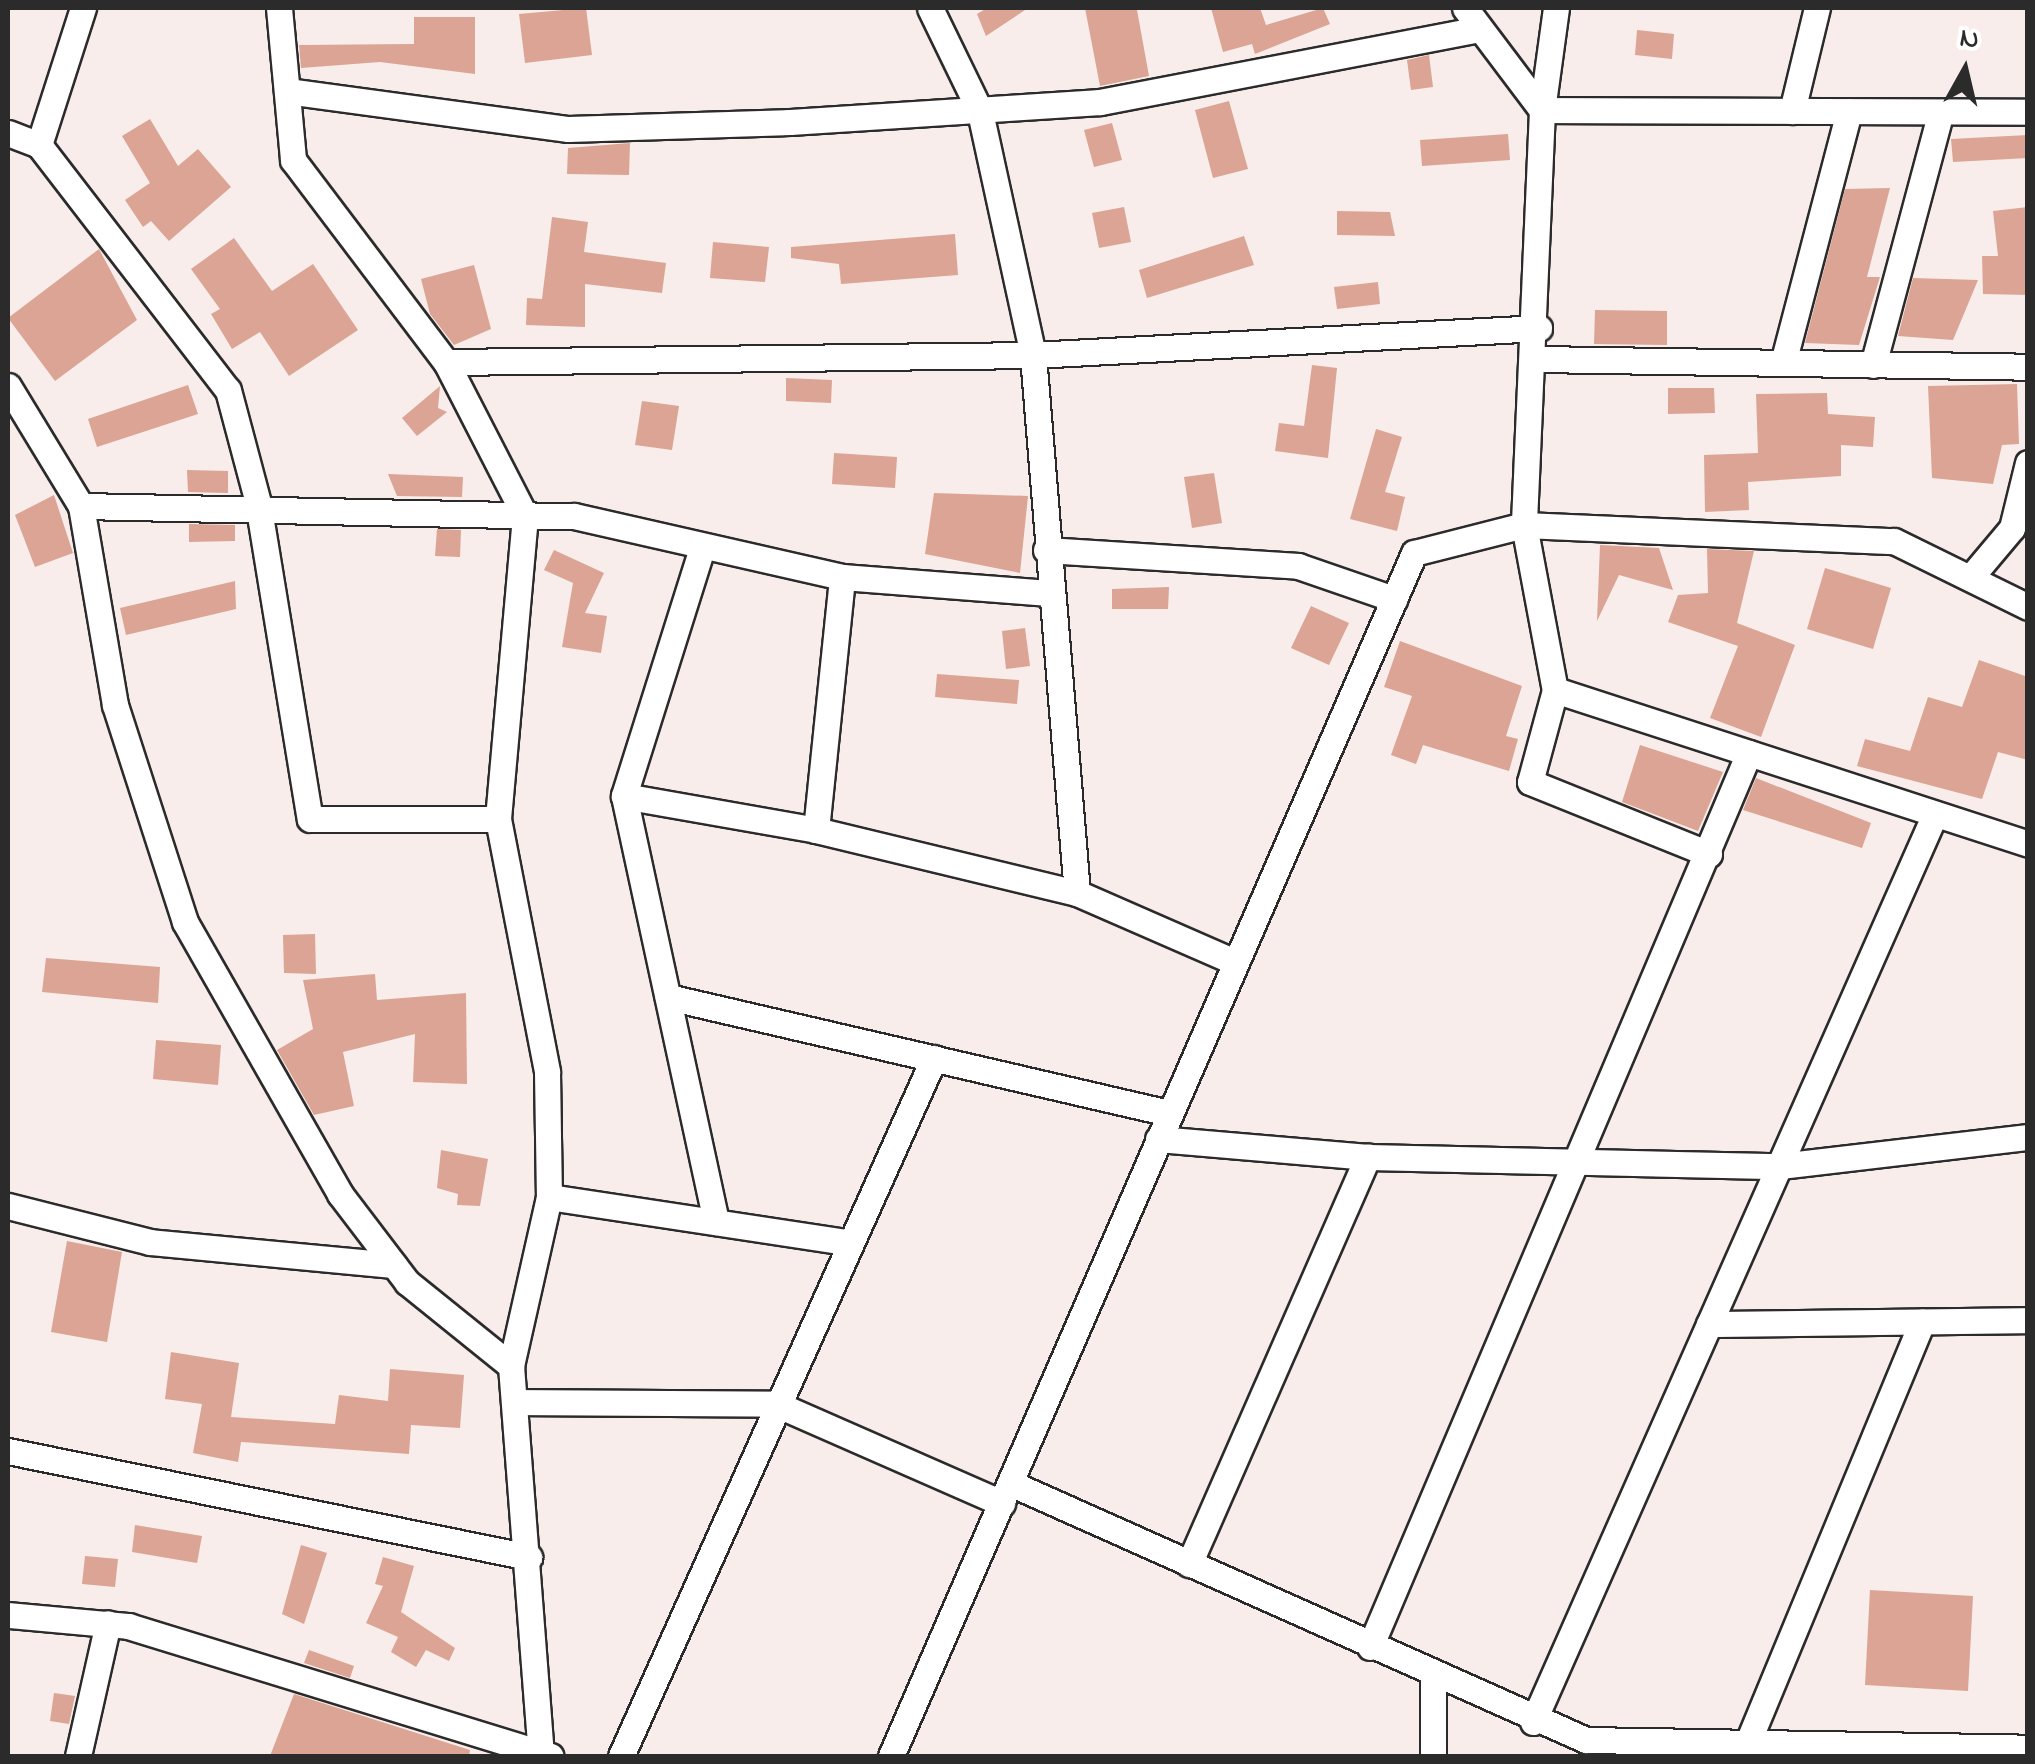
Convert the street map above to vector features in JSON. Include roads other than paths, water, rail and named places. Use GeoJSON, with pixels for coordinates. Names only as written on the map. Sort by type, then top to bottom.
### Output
{"type":"FeatureCollection","features":[{"type":"Feature","properties":{"kind":"street"},"geometry":{"type":"LineString","coordinates":[[39,144],[83,8]]}},
{"type":"Feature","properties":{"kind":"street"},"geometry":{"type":"LineString","coordinates":[[280,8],[293,160],[446,362],[525,516],[498,819],[547,1072],[549,1197],[511,1366],[520,1402],[541,1756]]}},
{"type":"Feature","properties":{"kind":"street"},"geometry":{"type":"LineString","coordinates":[[930,8],[980,112],[1033,355],[1049,594],[1076,894]]}},
{"type":"Feature","properties":{"kind":"street"},"geometry":{"type":"LineString","coordinates":[[1556,8],[1542,110],[1538,328],[1524,525],[1556,690],[1530,782],[1708,854]]}},
{"type":"Feature","properties":{"kind":"street"},"geometry":{"type":"LineString","coordinates":[[1792,110],[1817,8]]}},
{"type":"Feature","properties":{"kind":"street"},"geometry":{"type":"LineString","coordinates":[[287,91],[568,129],[980,112],[1100,102],[1470,19],[1542,110]]}},
{"type":"Feature","properties":{"kind":"street"},"geometry":{"type":"LineString","coordinates":[[1542,110],[2028,112]]}},
{"type":"Feature","properties":{"kind":"street"},"geometry":{"type":"LineString","coordinates":[[1783,363],[1850,111]]}},
{"type":"Feature","properties":{"kind":"street"},"geometry":{"type":"LineString","coordinates":[[1872,365],[1941,112]]}},
{"type":"Feature","properties":{"kind":"street"},"geometry":{"type":"LineString","coordinates":[[8,132],[39,144],[228,390],[258,503],[310,820],[498,819]]}},
{"type":"Feature","properties":{"kind":"street"},"geometry":{"type":"LineString","coordinates":[[446,362],[1033,355],[1538,328]]}},
{"type":"Feature","properties":{"kind":"street"},"geometry":{"type":"LineString","coordinates":[[1536,359],[2028,367]]}},
{"type":"Feature","properties":{"kind":"street"},"geometry":{"type":"LineString","coordinates":[[8,386],[81,506],[115,704],[185,922],[340,1194],[394,1265],[511,1366]]}},
{"type":"Feature","properties":{"kind":"street"},"geometry":{"type":"LineString","coordinates":[[1970,578],[2020,528],[2028,463]]}},
{"type":"Feature","properties":{"kind":"street"},"geometry":{"type":"LineString","coordinates":[[81,506],[258,503],[574,516],[842,577],[1049,594]]}},
{"type":"Feature","properties":{"kind":"street"},"geometry":{"type":"LineString","coordinates":[[892,1756],[1414,553],[1524,525],[1894,541],[2028,607]]}},
{"type":"Feature","properties":{"kind":"street"},"geometry":{"type":"LineString","coordinates":[[702,548],[624,796],[716,1222]]}},
{"type":"Feature","properties":{"kind":"street"},"geometry":{"type":"LineString","coordinates":[[1046,550],[1298,566],[1394,599]]}},
{"type":"Feature","properties":{"kind":"street"},"geometry":{"type":"LineString","coordinates":[[816,830],[842,577]]}},
{"type":"Feature","properties":{"kind":"street"},"geometry":{"type":"LineString","coordinates":[[1556,690],[2028,844]]}},
{"type":"Feature","properties":{"kind":"street"},"geometry":{"type":"LineString","coordinates":[[1370,1647],[1583,1162],[1749,753]]}},
{"type":"Feature","properties":{"kind":"street"},"geometry":{"type":"LineString","coordinates":[[624,796],[816,830],[1076,894],[1235,962]]}},
{"type":"Feature","properties":{"kind":"street"},"geometry":{"type":"LineString","coordinates":[[1532,1722],[1936,814]]}},
{"type":"Feature","properties":{"kind":"street"},"geometry":{"type":"LineString","coordinates":[[668,997],[1169,1113]]}},
{"type":"Feature","properties":{"kind":"street"},"geometry":{"type":"LineString","coordinates":[[621,1756],[848,1242],[934,1058]]}},
{"type":"Feature","properties":{"kind":"street"},"geometry":{"type":"LineString","coordinates":[[1158,1139],[1368,1157],[1780,1166],[2028,1137]]}},
{"type":"Feature","properties":{"kind":"street"},"geometry":{"type":"LineString","coordinates":[[1189,1564],[1368,1157]]}},
{"type":"Feature","properties":{"kind":"street"},"geometry":{"type":"LineString","coordinates":[[549,1197],[848,1242]]}},
{"type":"Feature","properties":{"kind":"street"},"geometry":{"type":"LineString","coordinates":[[8,1206],[150,1242],[394,1265]]}},
{"type":"Feature","properties":{"kind":"street"},"geometry":{"type":"LineString","coordinates":[[1709,1324],[2028,1320]]}},
{"type":"Feature","properties":{"kind":"street"},"geometry":{"type":"LineString","coordinates":[[1748,1742],[1922,1322]]}},
{"type":"Feature","properties":{"kind":"street"},"geometry":{"type":"LineString","coordinates":[[520,1402],[776,1404],[1189,1564],[1532,1722],[1586,1740],[2028,1748]]}},
{"type":"Feature","properties":{"kind":"street"},"geometry":{"type":"LineString","coordinates":[[8,1451],[529,1557]]}},
{"type":"Feature","properties":{"kind":"street"},"geometry":{"type":"LineString","coordinates":[[8,1615],[108,1623],[550,1756]]}},
{"type":"Feature","properties":{"kind":"street"},"geometry":{"type":"LineString","coordinates":[[78,1756],[108,1623]]}},
{"type":"Feature","properties":{"kind":"street"},"geometry":{"type":"LineString","coordinates":[[1432,1756],[1433,1676]]}}]}
